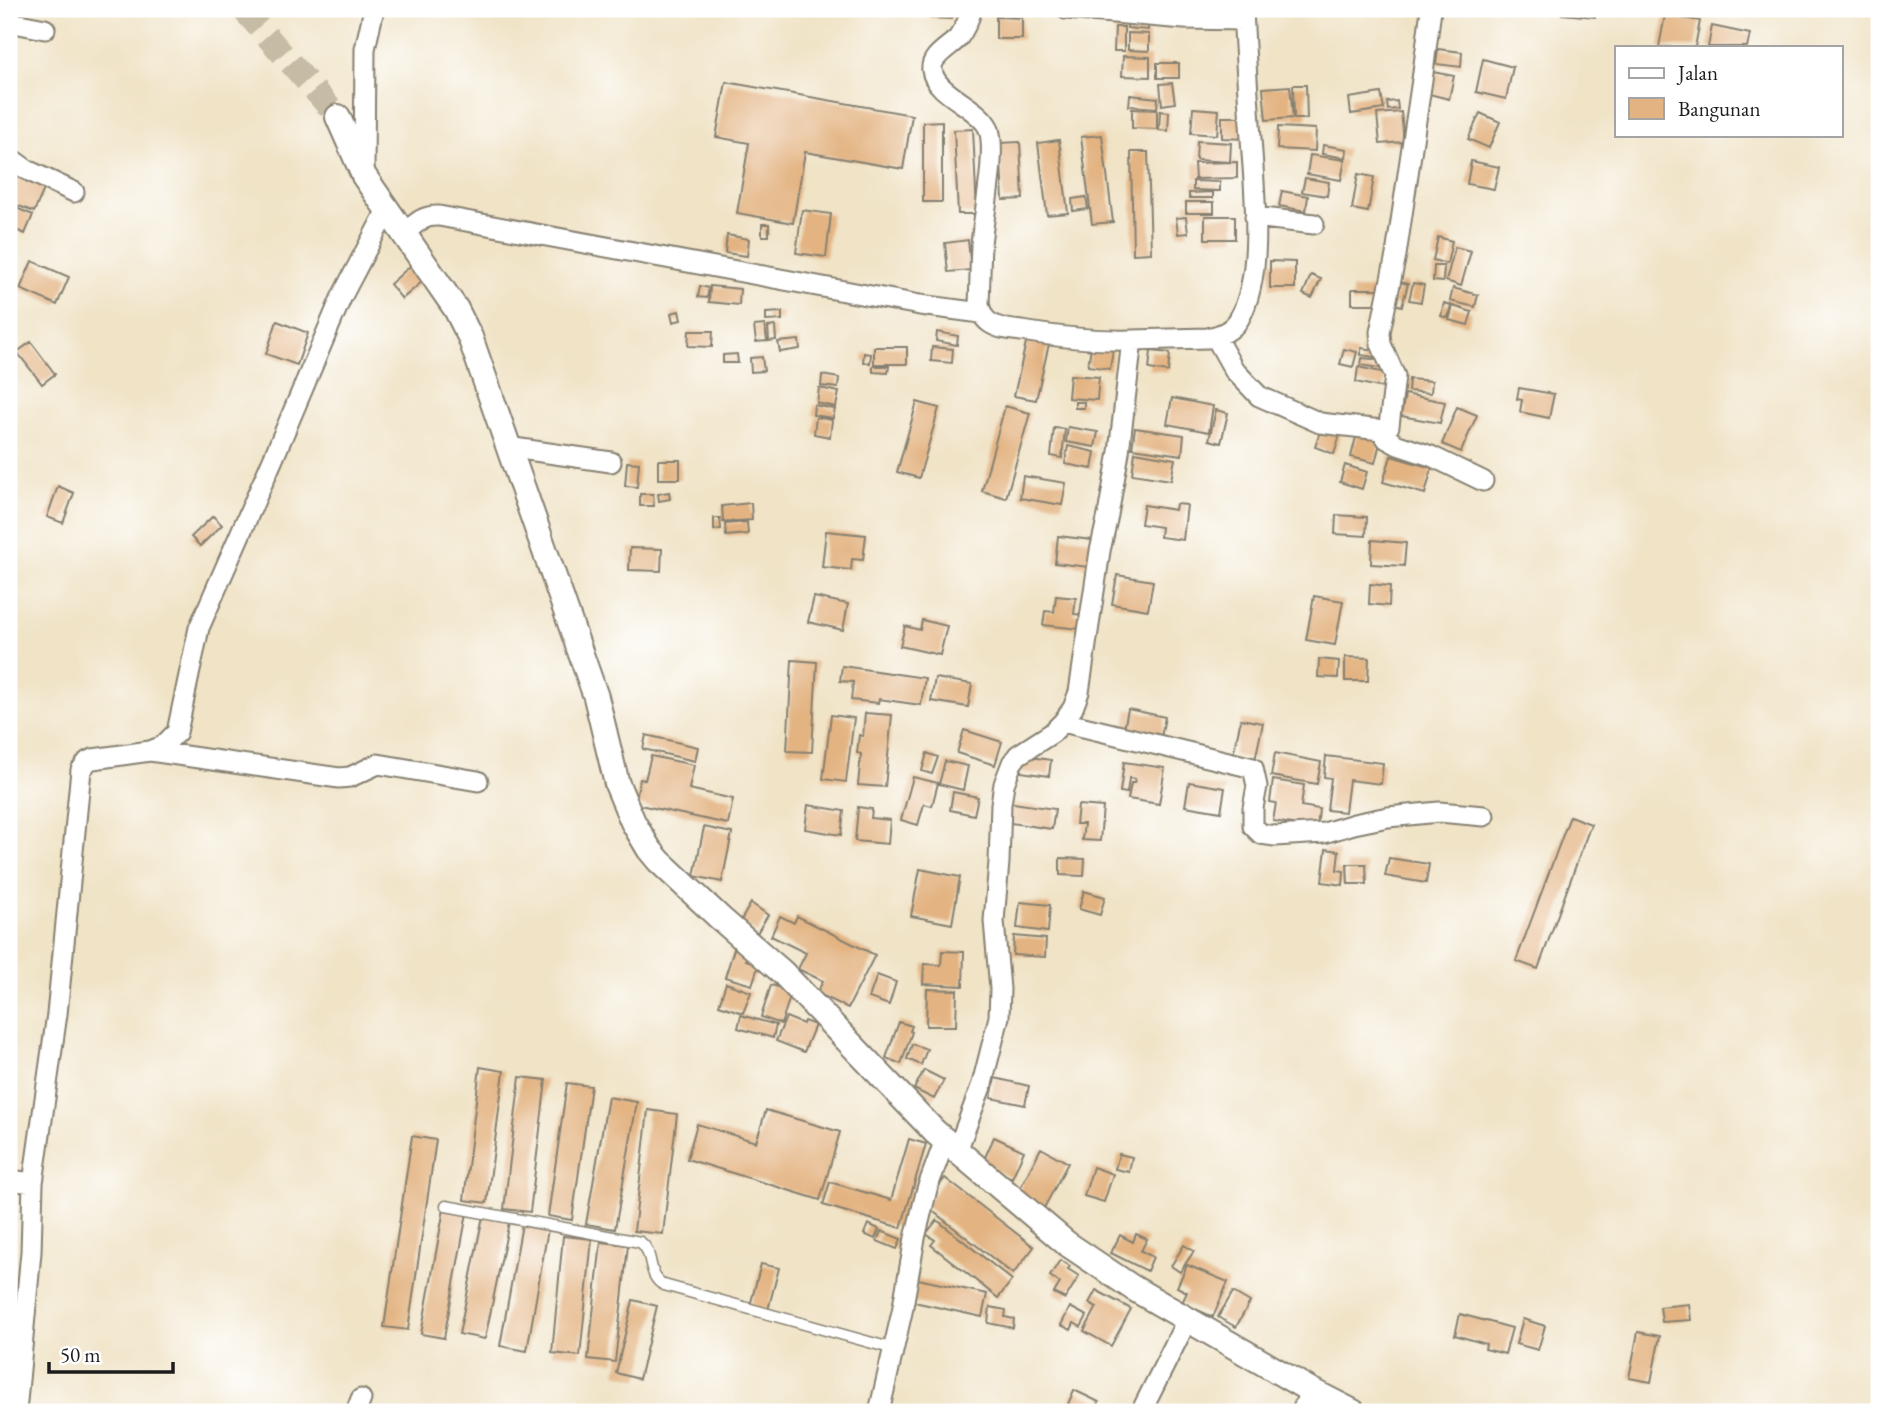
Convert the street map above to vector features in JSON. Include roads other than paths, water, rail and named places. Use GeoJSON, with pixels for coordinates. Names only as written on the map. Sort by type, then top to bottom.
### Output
{"type":"FeatureCollection","features":[{"type":"Feature","properties":{"kind":"street"},"geometry":{"type":"LineString","coordinates":[[364,176],[365,49],[374,9]]}},
{"type":"Feature","properties":{"kind":"street"},"geometry":{"type":"LineString","coordinates":[[972,9],[964,29],[935,59],[932,66],[934,78],[985,123],[991,136],[981,244],[981,313],[989,322],[1002,328],[1086,340],[1215,336],[1225,333],[1235,324],[1247,300],[1255,252],[1243,14],[1184,19],[1066,9]]}},
{"type":"Feature","properties":{"kind":"street"},"geometry":{"type":"LineString","coordinates":[[1215,336],[1234,370],[1259,396],[1320,423],[1381,430],[1391,424],[1395,379],[1381,344],[1380,332],[1396,255],[1431,9]]}},
{"type":"Feature","properties":{"kind":"street"},"geometry":{"type":"LineString","coordinates":[[9,22],[46,29]]}},
{"type":"Feature","properties":{"kind":"street"},"geometry":{"type":"LineString","coordinates":[[338,117],[364,176],[463,322],[596,697],[617,784],[633,822],[649,849],[667,870],[802,991],[912,1109],[1066,1243],[1112,1275],[1187,1320],[1306,1401],[1353,1412]]}},
{"type":"Feature","properties":{"kind":"street"},"geometry":{"type":"LineString","coordinates":[[9,157],[27,170],[74,192]]}},
{"type":"Feature","properties":{"kind":"street"},"geometry":{"type":"LineString","coordinates":[[16,1412],[31,1252],[33,1183],[57,1014],[81,770],[93,759],[150,751],[163,746],[177,732],[199,628],[207,606],[342,296],[387,210]]}},
{"type":"Feature","properties":{"kind":"street"},"geometry":{"type":"LineString","coordinates":[[405,233],[422,218],[439,216],[920,305],[981,313]]}},
{"type":"Feature","properties":{"kind":"street"},"geometry":{"type":"LineString","coordinates":[[1255,217],[1314,224]]}},
{"type":"Feature","properties":{"kind":"street"},"geometry":{"type":"LineString","coordinates":[[879,1412],[927,1189],[982,1084],[999,1017],[1000,989],[994,898],[999,862],[1000,804],[1004,784],[1018,755],[1052,733],[1063,722],[1073,708],[1079,692],[1100,551],[1119,452],[1132,340]]}},
{"type":"Feature","properties":{"kind":"street"},"geometry":{"type":"LineString","coordinates":[[1381,430],[1387,439],[1483,481]]}},
{"type":"Feature","properties":{"kind":"street"},"geometry":{"type":"LineString","coordinates":[[507,447],[611,462]]}},
{"type":"Feature","properties":{"kind":"street"},"geometry":{"type":"LineString","coordinates":[[1063,722],[1253,768],[1257,786],[1253,826],[1261,834],[1275,836],[1324,833],[1365,821],[1439,812],[1484,816]]}},
{"type":"Feature","properties":{"kind":"street"},"geometry":{"type":"LineString","coordinates":[[150,751],[339,778],[355,775],[378,764],[478,781]]}},
{"type":"Feature","properties":{"kind":"street"},"geometry":{"type":"LineString","coordinates":[[9,1180],[33,1183]]}},
{"type":"Feature","properties":{"kind":"street"},"geometry":{"type":"LineString","coordinates":[[1141,1412],[1187,1320]]}},
{"type":"Feature","properties":{"kind":"lane"},"geometry":{"type":"LineString","coordinates":[[446,1206],[640,1242],[647,1249],[655,1277],[664,1285],[894,1349]]}},
{"type":"Feature","properties":{"kind":"tunnel"},"geometry":{"type":"LineString","coordinates":[[243,9],[338,117]]}}]}
